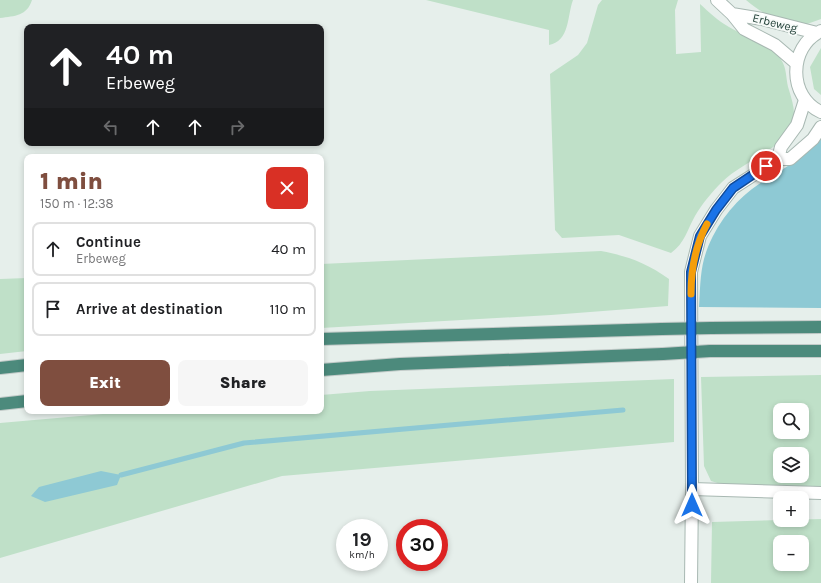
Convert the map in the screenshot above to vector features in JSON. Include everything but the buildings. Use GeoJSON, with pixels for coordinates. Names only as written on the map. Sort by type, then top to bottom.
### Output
{"type":"FeatureCollection","features":[{"type":"Feature","properties":{"kind":"highway"},"geometry":{"type":"LineString","coordinates":[[324,339],[662,329],[821,327]]}},
{"type":"Feature","properties":{"kind":"highway"},"geometry":{"type":"LineString","coordinates":[[324,370],[400,364],[710,352],[821,351]]}},
{"type":"Feature","properties":{"kind":"highway"},"geometry":{"type":"LineString","coordinates":[[0,368],[24,365]]}},
{"type":"Feature","properties":{"kind":"highway"},"geometry":{"type":"LineString","coordinates":[[0,404],[24,401]]}},
{"type":"Feature","properties":{"kind":"street","name":"Erbeweg"},"geometry":{"type":"LineString","coordinates":[[717,0],[732,14],[744,29],[775,46],[796,63]]}},
{"type":"Feature","properties":{"kind":"street","name":"Erbeweg"},"geometry":{"type":"LineString","coordinates":[[732,14],[819,32]]}},
{"type":"Feature","properties":{"kind":"street"},"geometry":{"type":"LineString","coordinates":[[819,32],[807,41],[800,51],[796,63],[796,76],[799,89],[805,100],[816,110],[821,112]]}},
{"type":"Feature","properties":{"kind":"street"},"geometry":{"type":"LineString","coordinates":[[778,159],[781,147],[797,125],[805,100]]}},
{"type":"Feature","properties":{"kind":"street"},"geometry":{"type":"LineString","coordinates":[[691,583],[691,272],[700,236],[716,210],[733,188],[778,159],[790,159],[813,139],[821,128]]}},
{"type":"Feature","properties":{"kind":"street"},"geometry":{"type":"LineString","coordinates":[[692,489],[821,493]]}},
{"type":"Feature","properties":{"kind":"green space"},"geometry":{"type":"Polygon","coordinates":[[[0,0],[32,0],[24,12],[15,16],[0,18],[0,0]]]}},
{"type":"Feature","properties":{"kind":"green space"},"geometry":{"type":"Polygon","coordinates":[[[426,0],[573,0],[567,27],[561,39],[556,43],[549,45],[549,30],[426,0]]]}},
{"type":"Feature","properties":{"kind":"green space"},"geometry":{"type":"Polygon","coordinates":[[[602,0],[678,0],[675,10],[676,54],[701,52],[700,4],[725,25],[773,50],[779,56],[785,69],[794,110],[792,126],[789,131],[775,146],[738,169],[718,186],[707,198],[692,221],[683,241],[671,253],[619,235],[562,238],[555,230],[550,74],[578,55],[587,43],[598,5],[602,0]]]}},
{"type":"Feature","properties":{"kind":"green space"},"geometry":{"type":"Polygon","coordinates":[[[746,0],[821,0],[821,19],[802,25],[789,24],[757,9],[746,0]]]}},
{"type":"Feature","properties":{"kind":"green space"},"geometry":{"type":"Polygon","coordinates":[[[821,48],[821,95],[814,89],[810,67],[821,48]]]}},
{"type":"Feature","properties":{"kind":"green space"},"geometry":{"type":"Polygon","coordinates":[[[601,251],[620,255],[636,261],[669,279],[668,306],[551,315],[324,328],[324,264],[601,251]]]}},
{"type":"Feature","properties":{"kind":"green space"},"geometry":{"type":"Polygon","coordinates":[[[24,278],[24,351],[0,354],[0,279],[24,278]]]}},
{"type":"Feature","properties":{"kind":"green space"},"geometry":{"type":"Polygon","coordinates":[[[821,375],[821,486],[727,486],[711,481],[704,466],[701,377],[821,375]]]}},
{"type":"Feature","properties":{"kind":"green space"},"geometry":{"type":"Polygon","coordinates":[[[674,379],[674,442],[282,476],[0,558],[0,423],[103,414],[324,414],[324,395],[370,391],[674,379]]]}},
{"type":"Feature","properties":{"kind":"green space"},"geometry":{"type":"Polygon","coordinates":[[[809,519],[821,519],[821,583],[711,583],[712,522],[773,520],[773,527],[809,527],[809,519]]]}},
{"type":"Feature","properties":{"kind":"water"},"geometry":{"type":"Polygon","coordinates":[[[821,138],[821,308],[699,307],[701,277],[707,249],[717,229],[729,211],[752,189],[806,154],[821,138]]]}},
{"type":"Feature","properties":{"kind":"water"},"geometry":{"type":"Polygon","coordinates":[[[101,471],[121,475],[117,485],[45,502],[31,496],[39,487],[101,471]]]}},
{"type":"Feature","properties":{"kind":"waterway"},"geometry":{"type":"LineString","coordinates":[[121,475],[244,443],[623,410]]}},
{"type":"Feature","properties":{"kind":"slow traffic"},"geometry":{"type":"LineString","coordinates":[[691,294],[691,272],[700,236],[707,224]]}},
{"type":"Feature","properties":{"kind":"route"},"geometry":{"type":"LineString","coordinates":[[692,505],[691,272],[700,236],[716,210],[733,188],[766,166]]}}]}
